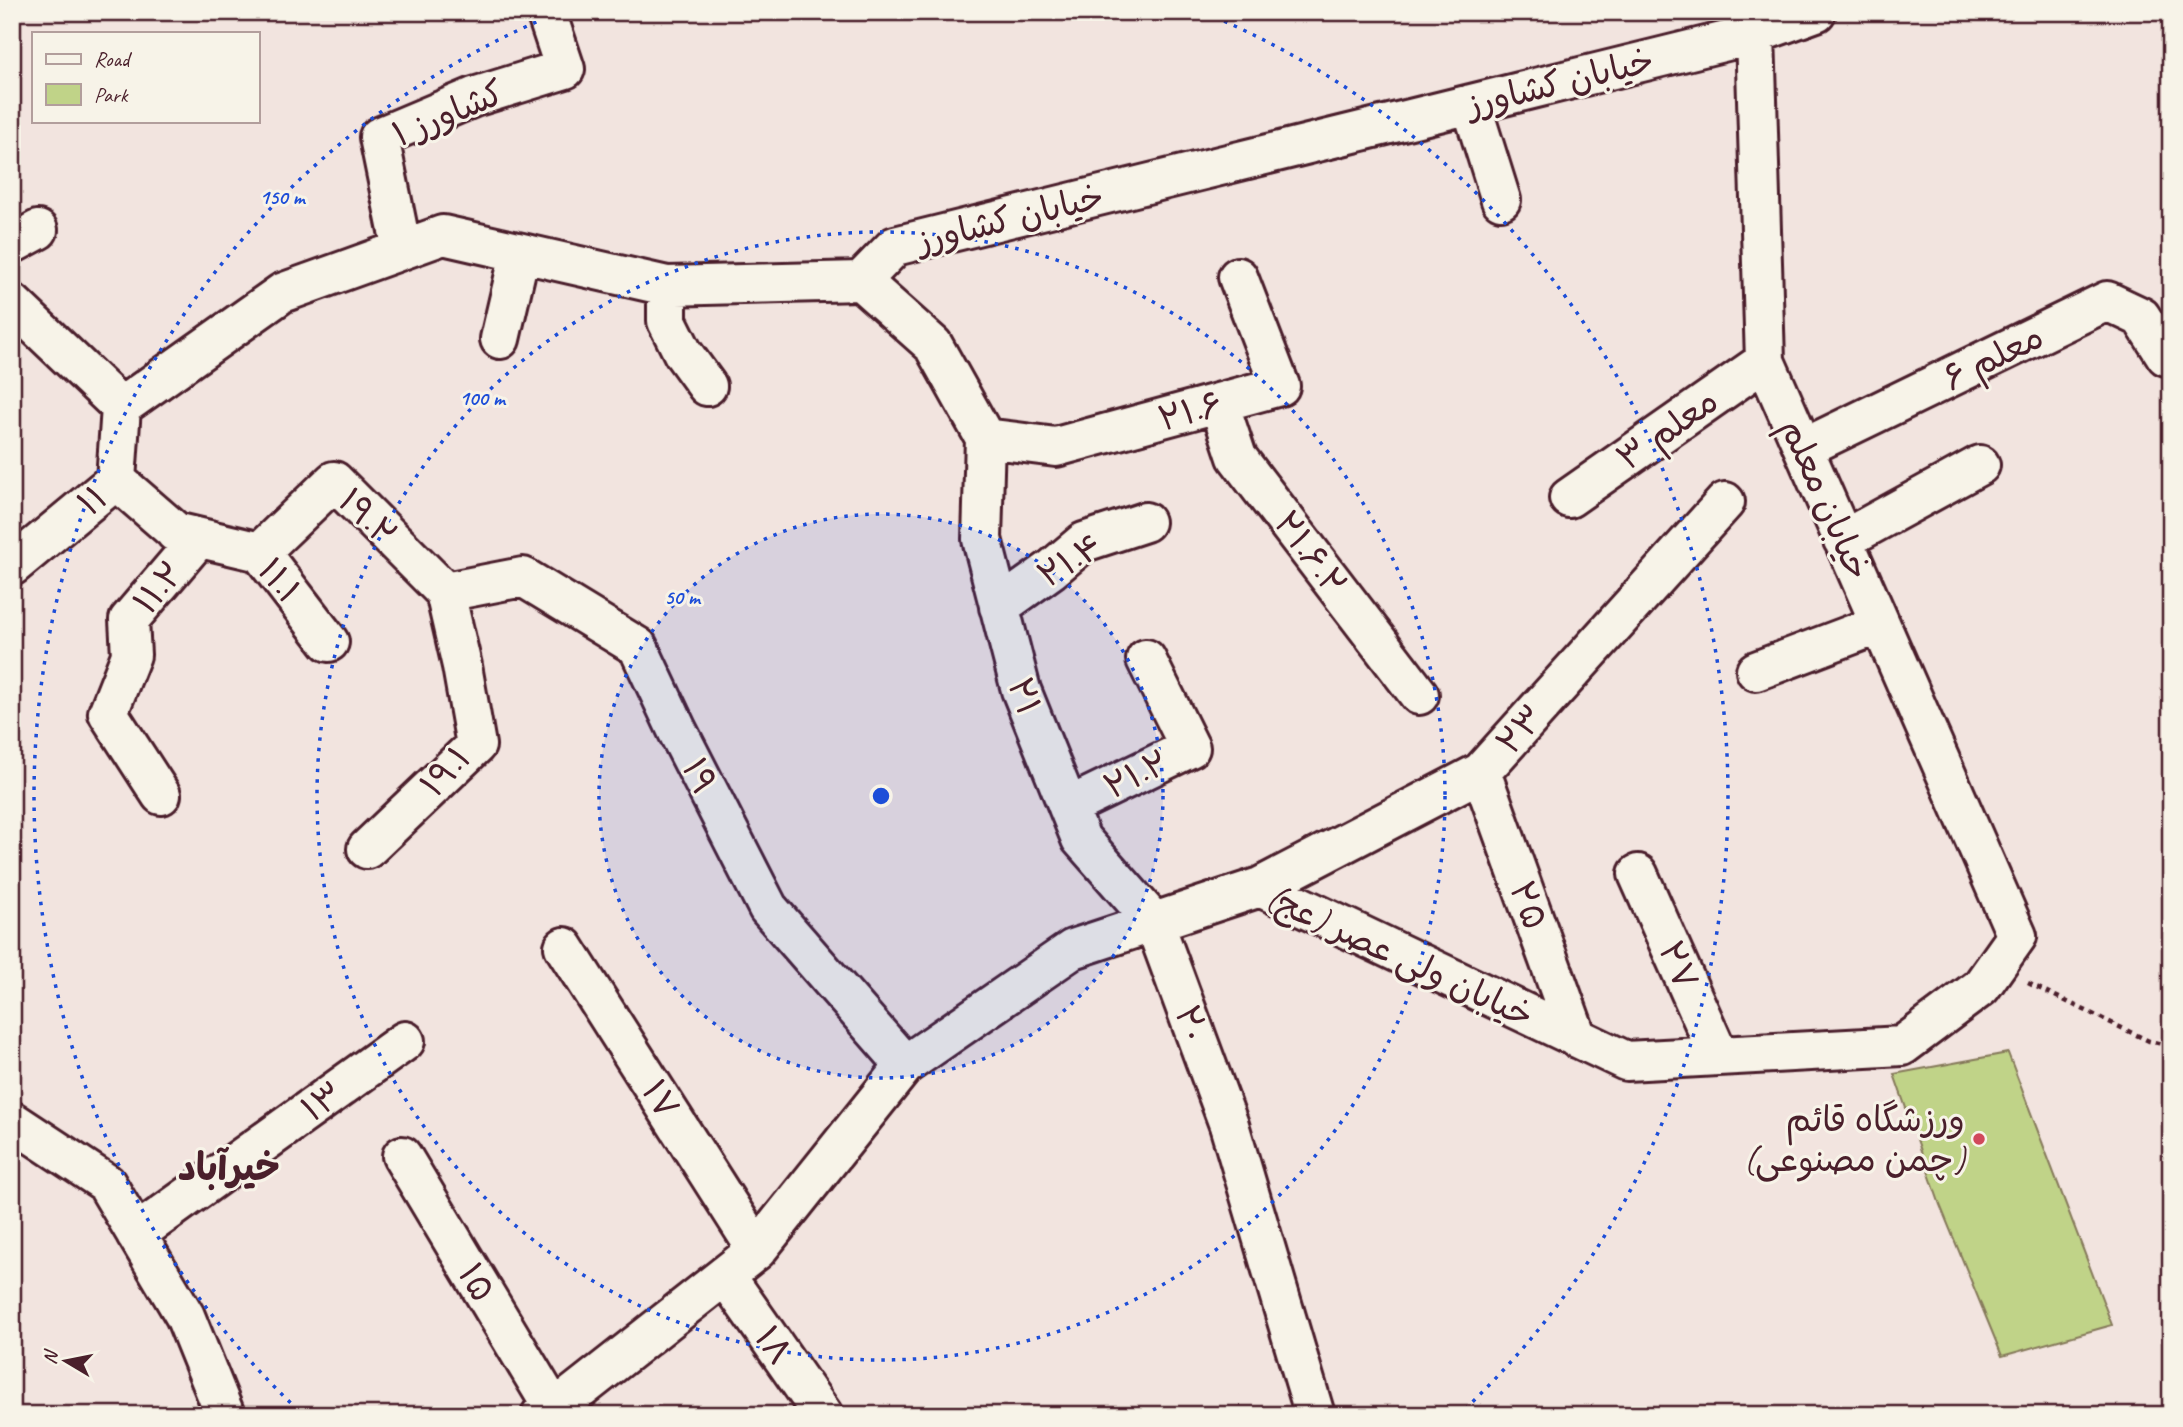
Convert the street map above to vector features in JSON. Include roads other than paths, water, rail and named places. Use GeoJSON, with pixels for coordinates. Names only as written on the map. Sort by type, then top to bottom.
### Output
{"type":"FeatureCollection","features":[{"type":"Feature","properties":{"kind":"street","name":"۱ کشاورز"},"geometry":{"type":"LineString","coordinates":[[402,250],[379,137],[474,97],[565,69],[546,12]]}},
{"type":"Feature","properties":{"kind":"street","name":"خیابان کشاورز"},"geometry":{"type":"LineString","coordinates":[[861,281],[895,246],[1755,34],[1816,12]]}},
{"type":"Feature","properties":{"kind":"street","name":"خیابان معلم"},"geometry":{"type":"LineString","coordinates":[[1755,34],[1765,360],[2017,936]]}},
{"type":"Feature","properties":{"kind":"street"},"geometry":{"type":"LineString","coordinates":[[1471,104],[1501,200]]}},
{"type":"Feature","properties":{"kind":"street"},"geometry":{"type":"LineString","coordinates":[[12,303],[121,407],[282,293],[443,235],[667,286],[861,281],[933,345],[985,438]]}},
{"type":"Feature","properties":{"kind":"street"},"geometry":{"type":"LineString","coordinates":[[500,339],[520,253]]}},
{"type":"Feature","properties":{"kind":"street","name":"۲۱.۶"},"geometry":{"type":"LineString","coordinates":[[985,438],[1056,447],[1280,386],[1238,276]]}},
{"type":"Feature","properties":{"kind":"street"},"geometry":{"type":"LineString","coordinates":[[667,286],[667,321],[683,353],[708,386]]}},
{"type":"Feature","properties":{"kind":"street","name":"۶ معلم"},"geometry":{"type":"LineString","coordinates":[[1804,448],[2107,301],[2141,317],[2166,356]]}},
{"type":"Feature","properties":{"kind":"street","name":"۳ معلم"},"geometry":{"type":"LineString","coordinates":[[1569,498],[1765,360]]}},
{"type":"Feature","properties":{"kind":"street","name":"۲۱.۶.۲"},"geometry":{"type":"LineString","coordinates":[[1219,403],[1237,457],[1419,695]]}},
{"type":"Feature","properties":{"kind":"street","name":"۱۱"},"geometry":{"type":"LineString","coordinates":[[12,566],[116,480],[121,407]]}},
{"type":"Feature","properties":{"kind":"street","name":"۲۱"},"geometry":{"type":"LineString","coordinates":[[985,438],[982,539],[1021,690],[1081,839],[1154,922]]}},
{"type":"Feature","properties":{"kind":"street"},"geometry":{"type":"LineString","coordinates":[[1843,540],[1980,465]]}},
{"type":"Feature","properties":{"kind":"street","name":"۱۱.۲"},"geometry":{"type":"LineString","coordinates":[[116,480],[192,547],[129,620],[131,655],[108,713],[161,795]]}},
{"type":"Feature","properties":{"kind":"street","name":"۱۹.۲"},"geometry":{"type":"LineString","coordinates":[[260,552],[334,481],[445,592]]}},
{"type":"Feature","properties":{"kind":"street","name":"۲۳"},"geometry":{"type":"LineString","coordinates":[[1260,887],[1481,772],[1725,502]]}},
{"type":"Feature","properties":{"kind":"street","name":"۲۱.۴"},"geometry":{"type":"LineString","coordinates":[[999,607],[1084,542],[1145,522]]}},
{"type":"Feature","properties":{"kind":"street","name":"۱۱.۱"},"geometry":{"type":"LineString","coordinates":[[175,532],[260,552],[330,642]]}},
{"type":"Feature","properties":{"kind":"street","name":"۱۹"},"geometry":{"type":"LineString","coordinates":[[445,592],[523,577],[638,648],[768,908],[905,1065]]}},
{"type":"Feature","properties":{"kind":"street","name":"۱۹.۱"},"geometry":{"type":"LineString","coordinates":[[367,849],[476,745],[445,592]]}},
{"type":"Feature","properties":{"kind":"street"},"geometry":{"type":"LineString","coordinates":[[1756,671],[1880,624]]}},
{"type":"Feature","properties":{"kind":"street","name":"۲۱.۲"},"geometry":{"type":"LineString","coordinates":[[1068,807],[1190,748],[1146,659]]}},
{"type":"Feature","properties":{"kind":"street","name":"۲۵"},"geometry":{"type":"LineString","coordinates":[[1481,772],[1577,1038]]}},
{"type":"Feature","properties":{"kind":"street","name":"۲۷"},"geometry":{"type":"LineString","coordinates":[[1638,874],[1719,1056]]}},
{"type":"Feature","properties":{"kind":"street","name":"خیابان ولی عصر (عج)"},"geometry":{"type":"LineString","coordinates":[[563,1408],[757,1250],[905,1065],[1073,949],[1260,887],[1626,1061],[1902,1046],[1981,986],[2017,936]]}},
{"type":"Feature","properties":{"kind":"street","name":"۲۰"},"geometry":{"type":"LineString","coordinates":[[1154,922],[1229,1125],[1315,1415]]}},
{"type":"Feature","properties":{"kind":"street","name":"۱۷"},"geometry":{"type":"LineString","coordinates":[[564,947],[757,1250]]}},
{"type":"Feature","properties":{"kind":"street","name":"۱۳"},"geometry":{"type":"LineString","coordinates":[[136,1234],[405,1041]]}},
{"type":"Feature","properties":{"kind":"street"},"geometry":{"type":"LineString","coordinates":[[12,1121],[106,1183],[185,1316],[225,1415]]}},
{"type":"Feature","properties":{"kind":"street","name":"۱۵"},"geometry":{"type":"LineString","coordinates":[[402,1156],[563,1408]]}},
{"type":"Feature","properties":{"kind":"street","name":"۱۸"},"geometry":{"type":"LineString","coordinates":[[725,1275],[823,1415]]}},
{"type":"Feature","properties":{"kind":"place","name":"ورزشگاه قائم (چمن مصنوعی)"},"geometry":{"type":"Point","coordinates":[1979,1139]}},
{"type":"Feature","properties":{"kind":"district","name":"خیرآباد"},"geometry":{"type":"Point","coordinates":[229,1167]}}]}
